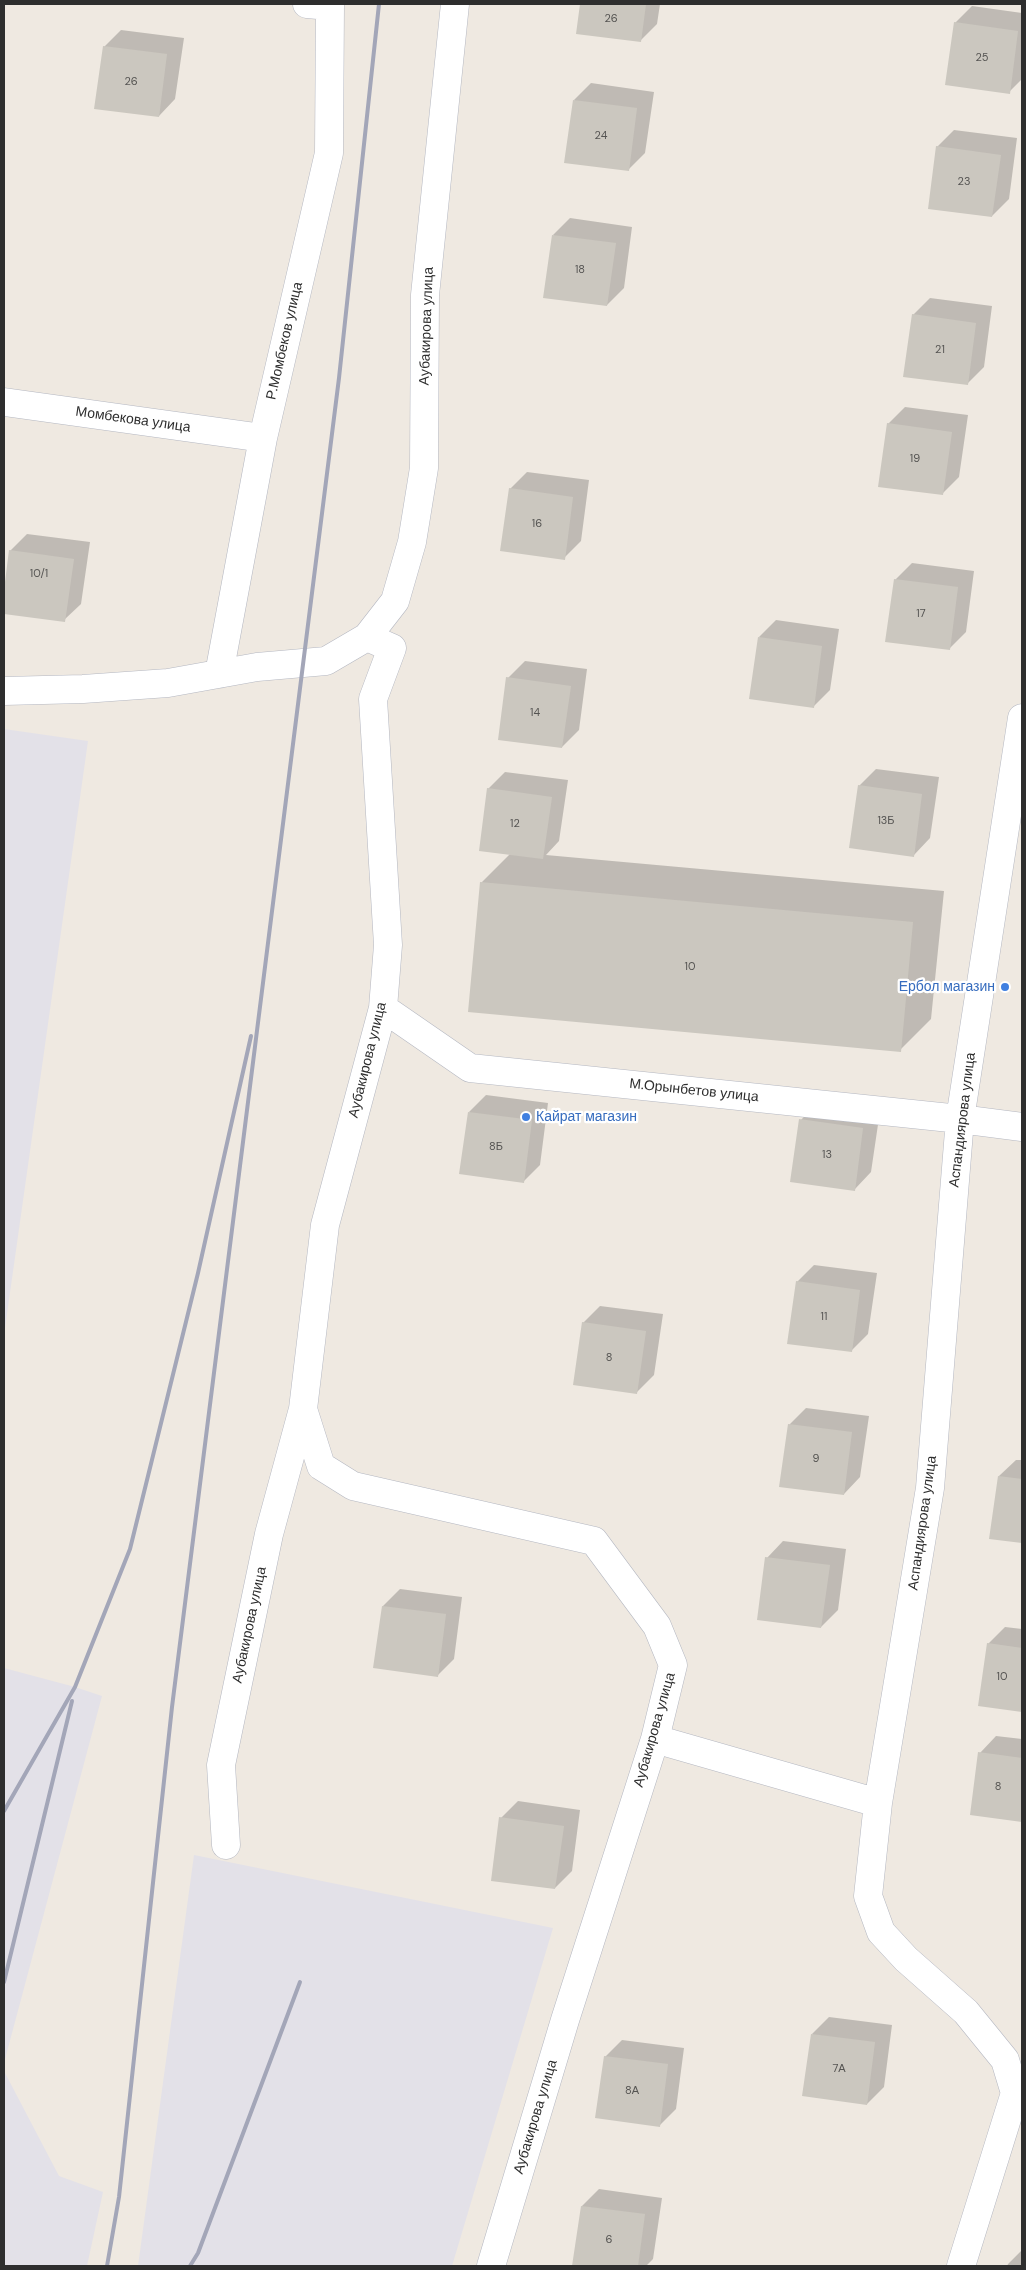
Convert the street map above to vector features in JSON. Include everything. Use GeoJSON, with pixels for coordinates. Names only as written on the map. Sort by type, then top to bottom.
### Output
{"type":"FeatureCollection","features":[{"type":"Feature","properties":{"kind":"street","name":"Аубакирова улица"},"geometry":{"type":"LineString","coordinates":[[4,691],[83,689],[159,683],[257,667],[326,661],[368,637],[395,601],[412,542],[424,468],[425,295],[455,4]]}},
{"type":"Feature","properties":{"kind":"street","name":"Р.Момбеков улица"},"geometry":{"type":"LineString","coordinates":[[219,674],[263,438],[329,153],[323,5]]}},
{"type":"Feature","properties":{"kind":"street","name":"Момбекова улица"},"geometry":{"type":"LineString","coordinates":[[4,402],[263,438]]}},
{"type":"Feature","properties":{"kind":"street","name":"Аубакирова улица"},"geometry":{"type":"LineString","coordinates":[[226,1845],[221,1765],[269,1534],[303,1408],[325,1226],[383,1008],[388,945],[373,699],[392,648],[368,637]]}},
{"type":"Feature","properties":{"kind":"street","name":"Аспандиярова улица"},"geometry":{"type":"LineString","coordinates":[[961,2266],[1015,2093],[1005,2060],[966,2012],[906,1960],[881,1932],[868,1896],[878,1803],[930,1488],[960,1119],[1022,718]]}},
{"type":"Feature","properties":{"kind":"street","name":"М.Орынбетов улица"},"geometry":{"type":"LineString","coordinates":[[383,1008],[470,1068],[1022,1127]]}},
{"type":"Feature","properties":{"kind":"street","name":"Аубакирова улица"},"geometry":{"type":"LineString","coordinates":[[303,1408],[321,1466],[353,1486],[594,1541],[657,1626],[674,1665],[655,1739],[565,2020],[491,2266]]}},
{"type":"Feature","properties":{"kind":"street"},"geometry":{"type":"LineString","coordinates":[[655,1739],[878,1803]]}},
{"type":"Feature","properties":{"kind":"shaded area"},"geometry":{"type":"Polygon","coordinates":[[[4,729],[88,741],[4,1335],[4,729]]]}},
{"type":"Feature","properties":{"kind":"shaded area"},"geometry":{"type":"Polygon","coordinates":[[[4,1668],[102,1696],[4,2063],[4,1668]]]}},
{"type":"Feature","properties":{"kind":"shaded area"},"geometry":{"type":"Polygon","coordinates":[[[194,1855],[553,1928],[452,2266],[138,2266],[194,1855]]]}},
{"type":"Feature","properties":{"kind":"shaded area"},"geometry":{"type":"Polygon","coordinates":[[[4,2071],[59,2176],[103,2192],[87,2266],[4,2266],[4,2071]]]}},
{"type":"Feature","properties":{"kind":"building"},"geometry":{"type":"Polygon","coordinates":[[[580,4],[646,4],[641,42],[576,34],[580,4]]]}},
{"type":"Feature","properties":{"kind":"building"},"geometry":{"type":"Polygon","coordinates":[[[954,22],[1018,31],[1010,94],[945,85],[954,22]]]}},
{"type":"Feature","properties":{"kind":"building"},"geometry":{"type":"Polygon","coordinates":[[[103,46],[167,54],[159,117],[94,109],[103,46]]]}},
{"type":"Feature","properties":{"kind":"building"},"geometry":{"type":"Polygon","coordinates":[[[573,100],[637,108],[629,171],[564,163],[573,100]]]}},
{"type":"Feature","properties":{"kind":"building"},"geometry":{"type":"Polygon","coordinates":[[[936,146],[1001,155],[992,217],[928,209],[936,146]]]}},
{"type":"Feature","properties":{"kind":"building"},"geometry":{"type":"Polygon","coordinates":[[[552,235],[616,243],[607,306],[543,298],[552,235]]]}},
{"type":"Feature","properties":{"kind":"building"},"geometry":{"type":"Polygon","coordinates":[[[912,314],[976,323],[968,385],[903,377],[912,314]]]}},
{"type":"Feature","properties":{"kind":"building"},"geometry":{"type":"Polygon","coordinates":[[[887,423],[952,432],[943,495],[878,487],[887,423]]]}},
{"type":"Feature","properties":{"kind":"building"},"geometry":{"type":"Polygon","coordinates":[[[509,488],[573,497],[565,560],[500,551],[509,488]]]}},
{"type":"Feature","properties":{"kind":"building"},"geometry":{"type":"Polygon","coordinates":[[[9,550],[74,559],[65,622],[4,614],[4,590],[9,550]]]}},
{"type":"Feature","properties":{"kind":"building"},"geometry":{"type":"Polygon","coordinates":[[[894,579],[958,587],[950,650],[885,642],[894,579]]]}},
{"type":"Feature","properties":{"kind":"building"},"geometry":{"type":"Polygon","coordinates":[[[758,637],[822,646],[814,708],[749,699],[758,637]]]}},
{"type":"Feature","properties":{"kind":"building"},"geometry":{"type":"Polygon","coordinates":[[[506,677],[571,686],[562,748],[498,740],[506,677]]]}},
{"type":"Feature","properties":{"kind":"building"},"geometry":{"type":"Polygon","coordinates":[[[858,785],[922,794],[914,857],[849,848],[858,785]]]}},
{"type":"Feature","properties":{"kind":"building"},"geometry":{"type":"Polygon","coordinates":[[[487,788],[552,797],[543,859],[479,851],[487,788]]]}},
{"type":"Feature","properties":{"kind":"building"},"geometry":{"type":"Polygon","coordinates":[[[480,882],[913,922],[901,1052],[468,1012],[480,882]]]}},
{"type":"Feature","properties":{"kind":"building"},"geometry":{"type":"Polygon","coordinates":[[[468,1112],[532,1120],[524,1183],[459,1174],[468,1112]]]}},
{"type":"Feature","properties":{"kind":"building"},"geometry":{"type":"Polygon","coordinates":[[[799,1119],[863,1128],[855,1191],[790,1182],[799,1119]]]}},
{"type":"Feature","properties":{"kind":"building"},"geometry":{"type":"Polygon","coordinates":[[[796,1281],[860,1290],[852,1352],[787,1344],[796,1281]]]}},
{"type":"Feature","properties":{"kind":"building"},"geometry":{"type":"Polygon","coordinates":[[[582,1322],[646,1331],[637,1394],[573,1385],[582,1322]]]}},
{"type":"Feature","properties":{"kind":"building"},"geometry":{"type":"Polygon","coordinates":[[[788,1424],[852,1432],[844,1495],[779,1487],[788,1424]]]}},
{"type":"Feature","properties":{"kind":"building"},"geometry":{"type":"Polygon","coordinates":[[[998,1476],[1022,1479],[1022,1543],[989,1539],[998,1476]]]}},
{"type":"Feature","properties":{"kind":"building"},"geometry":{"type":"Polygon","coordinates":[[[765,1557],[830,1565],[821,1628],[757,1620],[765,1557]]]}},
{"type":"Feature","properties":{"kind":"building"},"geometry":{"type":"Polygon","coordinates":[[[382,1606],[446,1614],[438,1677],[373,1668],[382,1606]]]}},
{"type":"Feature","properties":{"kind":"building"},"geometry":{"type":"Polygon","coordinates":[[[987,1643],[1022,1648],[1022,1712],[978,1706],[987,1643]]]}},
{"type":"Feature","properties":{"kind":"building"},"geometry":{"type":"Polygon","coordinates":[[[978,1752],[1022,1758],[1022,1822],[970,1815],[978,1752]]]}},
{"type":"Feature","properties":{"kind":"building"},"geometry":{"type":"Polygon","coordinates":[[[499,1817],[564,1826],[555,1889],[491,1881],[499,1817]]]}},
{"type":"Feature","properties":{"kind":"building"},"geometry":{"type":"Polygon","coordinates":[[[811,2034],[875,2042],[867,2105],[802,2096],[811,2034]]]}},
{"type":"Feature","properties":{"kind":"building"},"geometry":{"type":"Polygon","coordinates":[[[604,2056],[668,2064],[660,2127],[595,2118],[604,2056]]]}},
{"type":"Feature","properties":{"kind":"building"},"geometry":{"type":"Polygon","coordinates":[[[581,2206],[645,2214],[638,2266],[572,2266],[581,2206]]]}},
{"type":"Feature","properties":{"kind":"railway"},"geometry":{"type":"LineString","coordinates":[[107,2266],[119,2197],[172,1707],[339,378],[379,4]]}},
{"type":"Feature","properties":{"kind":"railway"},"geometry":{"type":"LineString","coordinates":[[4,1811],[75,1687],[130,1549],[198,1273],[251,1036]]}},
{"type":"Feature","properties":{"kind":"railway"},"geometry":{"type":"LineString","coordinates":[[4,1982],[72,1701]]}},
{"type":"Feature","properties":{"kind":"railway"},"geometry":{"type":"LineString","coordinates":[[190,2266],[198,2253],[300,1982]]}},
{"type":"Feature","properties":{"kind":"place","name":"Ербол магазин"},"geometry":{"type":"Point","coordinates":[1005,987]}},
{"type":"Feature","properties":{"kind":"place","name":"Кайрат магазин"},"geometry":{"type":"Point","coordinates":[526,1117]}}]}
